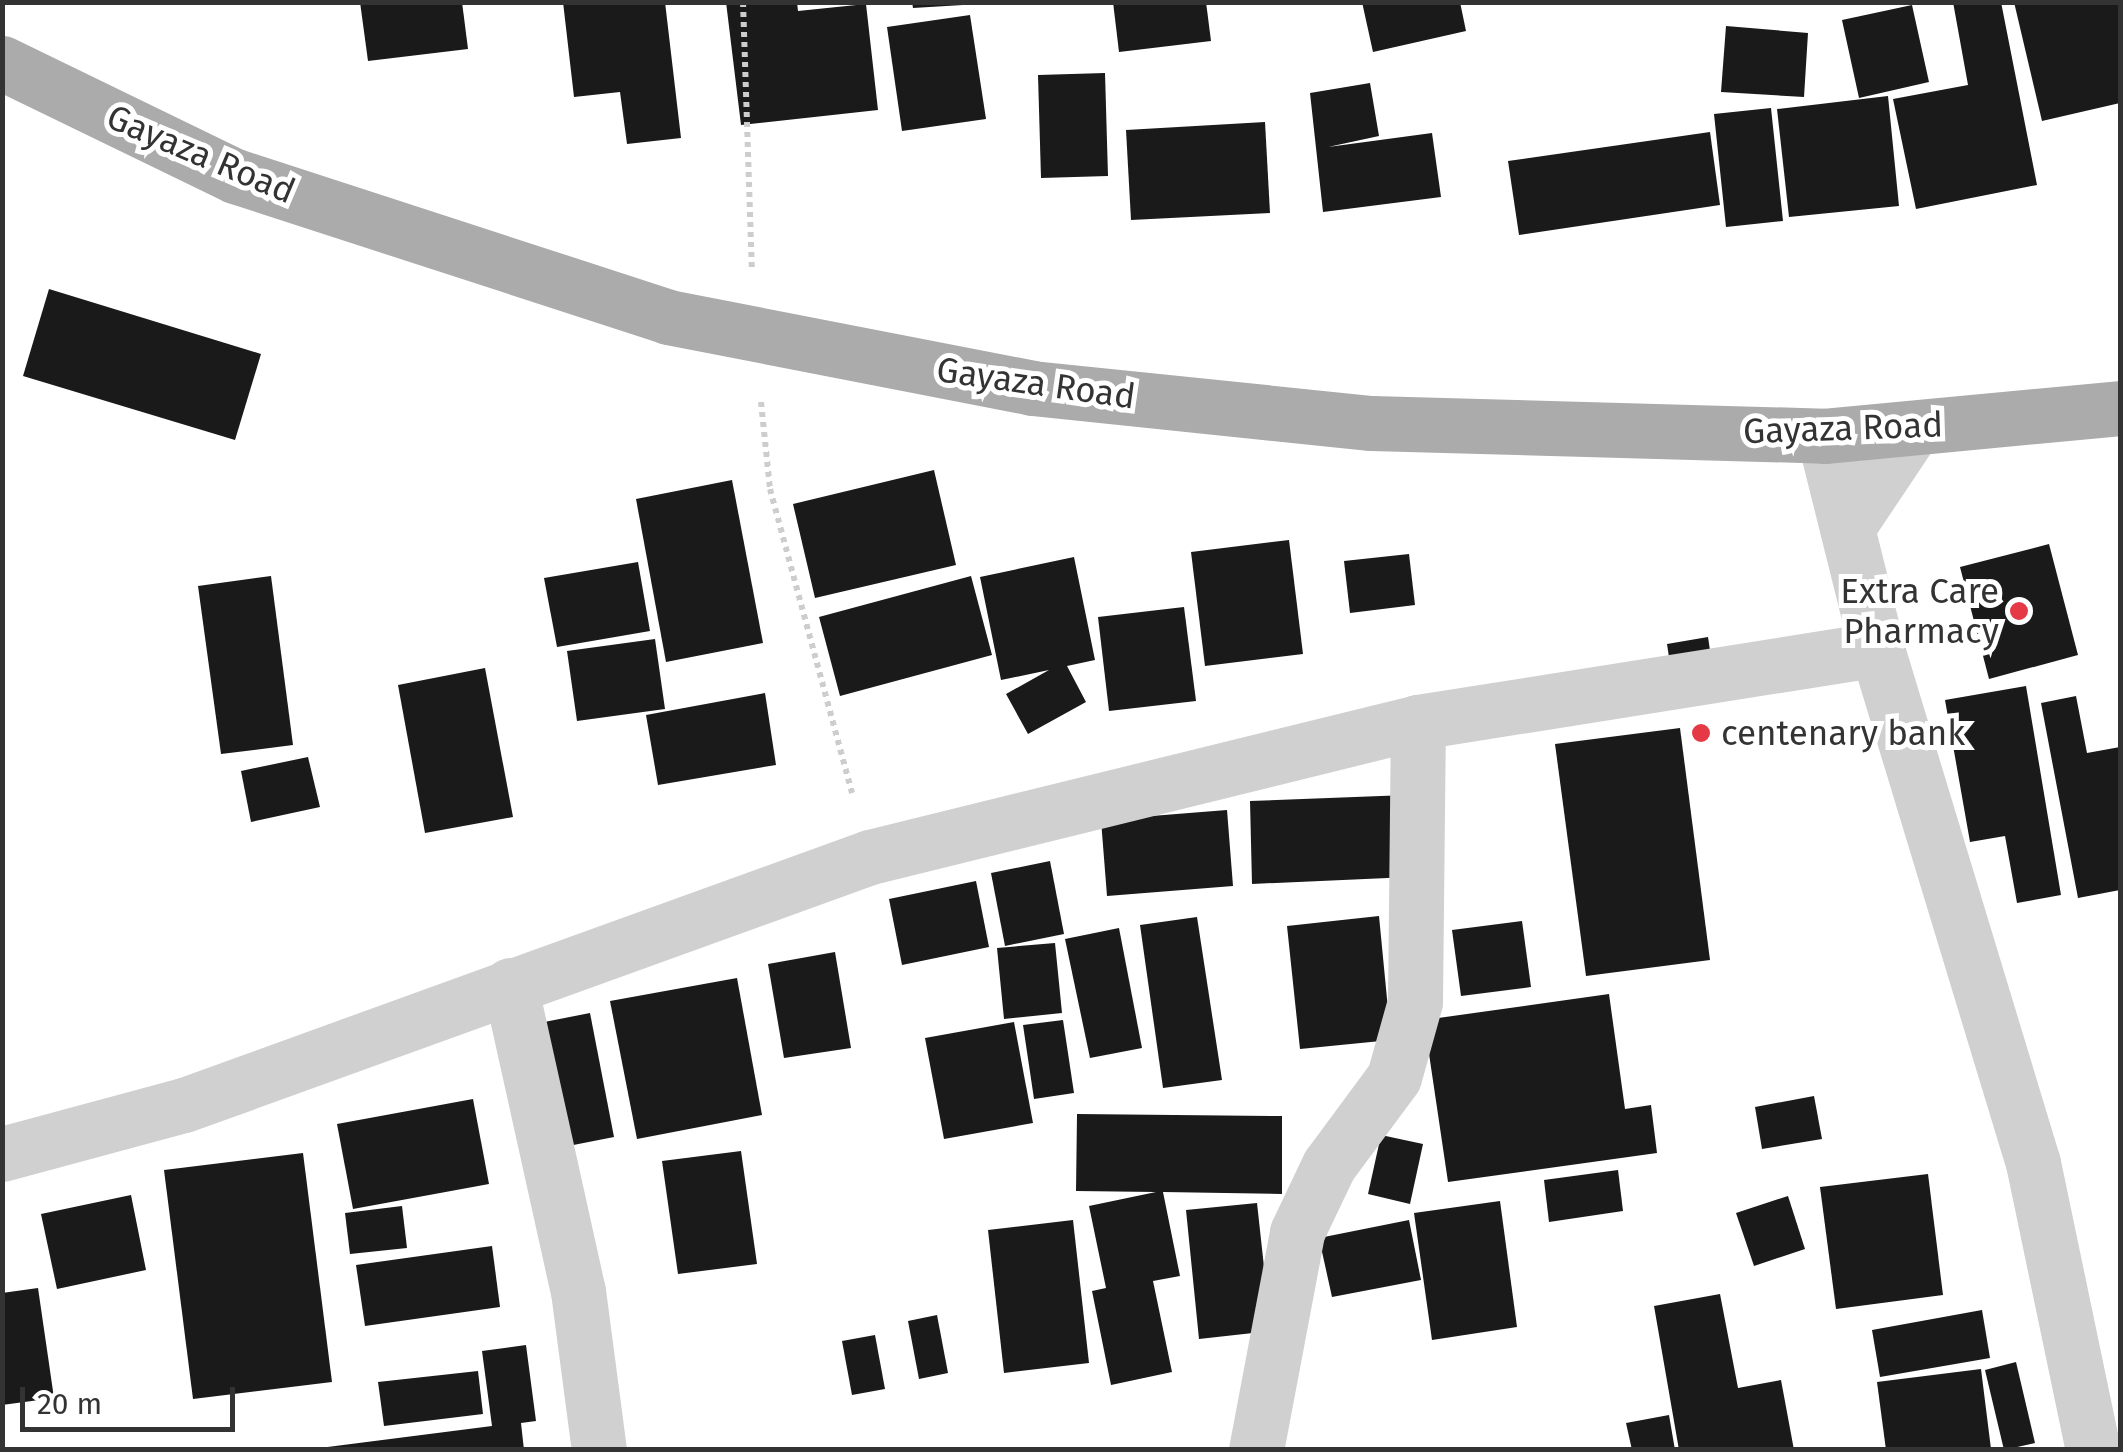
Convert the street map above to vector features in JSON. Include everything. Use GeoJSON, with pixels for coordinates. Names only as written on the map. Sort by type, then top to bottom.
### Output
{"type":"FeatureCollection","features":[{"type":"Feature","properties":{"kind":"main road","name":"Gayaza Road"},"geometry":{"type":"LineString","coordinates":[[2,63],[236,176],[668,317],[1032,388],[1352,421],[1824,436],[2120,408]]}},
{"type":"Feature","properties":{"kind":"street"},"geometry":{"type":"LineString","coordinates":[[1847,528],[1914,428]]}},
{"type":"Feature","properties":{"kind":"street"},"geometry":{"type":"LineString","coordinates":[[1824,436],[1877,649],[2033,1164],[2093,1450]]}},
{"type":"Feature","properties":{"kind":"street"},"geometry":{"type":"LineString","coordinates":[[2,1154],[184,1105],[870,857],[1418,722],[1877,649]]}},
{"type":"Feature","properties":{"kind":"street"},"geometry":{"type":"LineString","coordinates":[[1256,1450],[1296,1232],[1329,1165],[1394,1077],[1416,1002],[1418,722]]}},
{"type":"Feature","properties":{"kind":"street"},"geometry":{"type":"LineString","coordinates":[[510,986],[578,1291],[599,1450]]}},
{"type":"Feature","properties":{"kind":"path"},"geometry":{"type":"LineString","coordinates":[[743,2],[754,334],[770,489],[870,857]]}},
{"type":"Feature","properties":{"kind":"building"},"geometry":{"type":"Polygon","coordinates":[[[360,2],[462,2],[468,49],[368,61],[360,2]]]}},
{"type":"Feature","properties":{"kind":"building"},"geometry":{"type":"Polygon","coordinates":[[[563,2],[665,2],[681,138],[627,144],[620,92],[574,97],[563,2]]]}},
{"type":"Feature","properties":{"kind":"building"},"geometry":{"type":"Polygon","coordinates":[[[726,2],[797,2],[798,11],[866,4],[878,110],[741,125],[726,2]]]}},
{"type":"Feature","properties":{"kind":"building"},"geometry":{"type":"Polygon","coordinates":[[[912,2],[963,2],[963,5],[913,8],[912,2]]]}},
{"type":"Feature","properties":{"kind":"building"},"geometry":{"type":"Polygon","coordinates":[[[1113,2],[1206,2],[1211,41],[1119,52],[1113,2]]]}},
{"type":"Feature","properties":{"kind":"building"},"geometry":{"type":"Polygon","coordinates":[[[1362,2],[1460,2],[1466,31],[1373,52],[1362,2]]]}},
{"type":"Feature","properties":{"kind":"building"},"geometry":{"type":"Polygon","coordinates":[[[1953,2],[2001,2],[2037,185],[1916,209],[1893,99],[1968,85],[1953,2]]]}},
{"type":"Feature","properties":{"kind":"building"},"geometry":{"type":"Polygon","coordinates":[[[2014,2],[2120,2],[2120,103],[2042,121],[2014,2]]]}},
{"type":"Feature","properties":{"kind":"building"},"geometry":{"type":"Polygon","coordinates":[[[1912,5],[1929,82],[1859,98],[1842,20],[1912,5]]]}},
{"type":"Feature","properties":{"kind":"building"},"geometry":{"type":"Polygon","coordinates":[[[970,15],[986,119],[902,131],[887,27],[970,15]]]}},
{"type":"Feature","properties":{"kind":"building"},"geometry":{"type":"Polygon","coordinates":[[[1726,26],[1808,33],[1804,97],[1721,92],[1726,26]]]}},
{"type":"Feature","properties":{"kind":"building"},"geometry":{"type":"Polygon","coordinates":[[[1105,73],[1108,176],[1041,178],[1038,75],[1105,73]]]}},
{"type":"Feature","properties":{"kind":"building"},"geometry":{"type":"Polygon","coordinates":[[[1370,83],[1379,136],[1328,147],[1432,133],[1441,197],[1323,212],[1310,93],[1370,83]]]}},
{"type":"Feature","properties":{"kind":"building"},"geometry":{"type":"Polygon","coordinates":[[[1888,96],[1899,206],[1789,217],[1777,109],[1888,96]]]}},
{"type":"Feature","properties":{"kind":"building"},"geometry":{"type":"Polygon","coordinates":[[[1771,108],[1783,221],[1726,227],[1714,114],[1771,108]]]}},
{"type":"Feature","properties":{"kind":"building"},"geometry":{"type":"Polygon","coordinates":[[[1265,122],[1270,213],[1131,220],[1126,130],[1265,122]]]}},
{"type":"Feature","properties":{"kind":"building"},"geometry":{"type":"Polygon","coordinates":[[[1710,132],[1720,205],[1519,235],[1508,161],[1710,132]]]}},
{"type":"Feature","properties":{"kind":"building"},"geometry":{"type":"Polygon","coordinates":[[[49,289],[261,354],[235,440],[23,376],[49,289]]]}},
{"type":"Feature","properties":{"kind":"building"},"geometry":{"type":"Polygon","coordinates":[[[934,470],[956,565],[815,598],[793,504],[934,470]]]}},
{"type":"Feature","properties":{"kind":"building"},"geometry":{"type":"Polygon","coordinates":[[[732,480],[763,643],[666,662],[636,499],[732,480]]]}},
{"type":"Feature","properties":{"kind":"building"},"geometry":{"type":"Polygon","coordinates":[[[1289,540],[1303,654],[1205,666],[1191,552],[1289,540]]]}},
{"type":"Feature","properties":{"kind":"building","name":"Extra Care Pharmacy"},"geometry":{"type":"Polygon","coordinates":[[[2049,544],[2078,655],[1989,679],[1960,567],[2049,544]]]}},
{"type":"Feature","properties":{"kind":"building"},"geometry":{"type":"Polygon","coordinates":[[[1409,554],[1415,605],[1350,613],[1344,561],[1409,554]]]}},
{"type":"Feature","properties":{"kind":"building"},"geometry":{"type":"Polygon","coordinates":[[[1074,557],[1095,660],[1067,666],[1086,702],[1028,734],[1006,694],[1049,670],[1001,680],[980,577],[1074,557]]]}},
{"type":"Feature","properties":{"kind":"building"},"geometry":{"type":"Polygon","coordinates":[[[638,562],[650,631],[557,647],[544,578],[638,562]]]}},
{"type":"Feature","properties":{"kind":"building"},"geometry":{"type":"Polygon","coordinates":[[[271,576],[293,745],[221,754],[198,586],[271,576]]]}},
{"type":"Feature","properties":{"kind":"building"},"geometry":{"type":"Polygon","coordinates":[[[971,576],[992,655],[840,696],[819,617],[971,576]]]}},
{"type":"Feature","properties":{"kind":"building"},"geometry":{"type":"Polygon","coordinates":[[[1184,607],[1196,701],[1109,711],[1098,617],[1184,607]]]}},
{"type":"Feature","properties":{"kind":"building"},"geometry":{"type":"Polygon","coordinates":[[[1708,637],[1715,684],[1674,691],[1667,644],[1708,637]]]}},
{"type":"Feature","properties":{"kind":"building"},"geometry":{"type":"Polygon","coordinates":[[[655,639],[665,709],[577,721],[567,651],[655,639]]]}},
{"type":"Feature","properties":{"kind":"building"},"geometry":{"type":"Polygon","coordinates":[[[485,668],[513,817],[425,833],[398,685],[485,668]]]}},
{"type":"Feature","properties":{"kind":"building"},"geometry":{"type":"Polygon","coordinates":[[[2026,686],[2061,895],[2017,903],[2005,836],[1970,842],[1945,700],[2026,686]]]}},
{"type":"Feature","properties":{"kind":"building"},"geometry":{"type":"Polygon","coordinates":[[[765,693],[776,765],[658,785],[646,715],[765,693]]]}},
{"type":"Feature","properties":{"kind":"building"},"geometry":{"type":"Polygon","coordinates":[[[2076,696],[2087,753],[2120,747],[2120,890],[2078,898],[2041,703],[2076,696]]]}},
{"type":"Feature","properties":{"kind":"building"},"geometry":{"type":"Polygon","coordinates":[[[1680,728],[1710,960],[1586,976],[1555,744],[1680,728]]]}},
{"type":"Feature","properties":{"kind":"building"},"geometry":{"type":"Polygon","coordinates":[[[308,757],[320,807],[251,822],[241,771],[308,757]]]}},
{"type":"Feature","properties":{"kind":"building"},"geometry":{"type":"Polygon","coordinates":[[[1407,795],[1410,877],[1252,884],[1250,801],[1407,795]]]}},
{"type":"Feature","properties":{"kind":"building"},"geometry":{"type":"Polygon","coordinates":[[[1227,810],[1233,886],[1107,896],[1101,820],[1227,810]]]}},
{"type":"Feature","properties":{"kind":"building"},"geometry":{"type":"Polygon","coordinates":[[[1050,861],[1064,934],[1005,946],[991,873],[1050,861]]]}},
{"type":"Feature","properties":{"kind":"building"},"geometry":{"type":"Polygon","coordinates":[[[976,881],[989,947],[902,965],[889,899],[976,881]]]}},
{"type":"Feature","properties":{"kind":"building"},"geometry":{"type":"Polygon","coordinates":[[[1379,916],[1391,1040],[1300,1049],[1287,926],[1379,916]]]}},
{"type":"Feature","properties":{"kind":"building"},"geometry":{"type":"Polygon","coordinates":[[[1197,917],[1222,1080],[1163,1088],[1140,925],[1197,917]]]}},
{"type":"Feature","properties":{"kind":"building"},"geometry":{"type":"Polygon","coordinates":[[[1522,921],[1531,987],[1461,996],[1452,930],[1522,921]]]}},
{"type":"Feature","properties":{"kind":"building"},"geometry":{"type":"Polygon","coordinates":[[[1119,928],[1142,1048],[1090,1058],[1065,939],[1119,928]]]}},
{"type":"Feature","properties":{"kind":"building"},"geometry":{"type":"Polygon","coordinates":[[[1055,943],[1062,1013],[1004,1019],[997,948],[1055,943]]]}},
{"type":"Feature","properties":{"kind":"building"},"geometry":{"type":"Polygon","coordinates":[[[835,952],[851,1048],[784,1058],[768,964],[835,952]]]}},
{"type":"Feature","properties":{"kind":"building"},"geometry":{"type":"Polygon","coordinates":[[[737,978],[762,1115],[637,1139],[610,1001],[737,978]]]}},
{"type":"Feature","properties":{"kind":"building"},"geometry":{"type":"Polygon","coordinates":[[[1609,994],[1625,1109],[1651,1105],[1657,1153],[1448,1182],[1424,1020],[1609,994]]]}},
{"type":"Feature","properties":{"kind":"building"},"geometry":{"type":"Polygon","coordinates":[[[590,1013],[614,1137],[548,1150],[524,1026],[590,1013]]]}},
{"type":"Feature","properties":{"kind":"building"},"geometry":{"type":"Polygon","coordinates":[[[1063,1020],[1074,1093],[1034,1099],[1023,1025],[1063,1020]]]}},
{"type":"Feature","properties":{"kind":"building"},"geometry":{"type":"Polygon","coordinates":[[[1014,1022],[1033,1123],[944,1139],[925,1038],[1014,1022]]]}},
{"type":"Feature","properties":{"kind":"building"},"geometry":{"type":"Polygon","coordinates":[[[1814,1096],[1822,1139],[1762,1149],[1755,1107],[1814,1096]]]}},
{"type":"Feature","properties":{"kind":"building"},"geometry":{"type":"Polygon","coordinates":[[[473,1099],[489,1184],[353,1209],[337,1124],[473,1099]]]}},
{"type":"Feature","properties":{"kind":"building"},"geometry":{"type":"Polygon","coordinates":[[[1077,1114],[1282,1116],[1282,1194],[1163,1192],[1180,1276],[1153,1281],[1172,1372],[1111,1385],[1092,1291],[1106,1288],[1089,1206],[1156,1192],[1076,1191],[1077,1114]]]}},
{"type":"Feature","properties":{"kind":"building"},"geometry":{"type":"Polygon","coordinates":[[[1381,1135],[1423,1144],[1410,1204],[1368,1194],[1381,1135]]]}},
{"type":"Feature","properties":{"kind":"building"},"geometry":{"type":"Polygon","coordinates":[[[741,1151],[757,1264],[678,1274],[662,1161],[741,1151]]]}},
{"type":"Feature","properties":{"kind":"building"},"geometry":{"type":"Polygon","coordinates":[[[303,1153],[332,1382],[193,1399],[164,1170],[303,1153]]]}},
{"type":"Feature","properties":{"kind":"building"},"geometry":{"type":"Polygon","coordinates":[[[1618,1170],[1623,1211],[1549,1222],[1544,1180],[1618,1170]]]}},
{"type":"Feature","properties":{"kind":"building"},"geometry":{"type":"Polygon","coordinates":[[[1928,1174],[1943,1295],[1836,1309],[1820,1187],[1928,1174]]]}},
{"type":"Feature","properties":{"kind":"building"},"geometry":{"type":"Polygon","coordinates":[[[131,1195],[146,1270],[57,1289],[41,1214],[131,1195]]]}},
{"type":"Feature","properties":{"kind":"building"},"geometry":{"type":"Polygon","coordinates":[[[1788,1196],[1805,1249],[1754,1266],[1736,1213],[1788,1196]]]}},
{"type":"Feature","properties":{"kind":"building"},"geometry":{"type":"Polygon","coordinates":[[[1500,1201],[1517,1327],[1432,1340],[1414,1213],[1500,1201]]]}},
{"type":"Feature","properties":{"kind":"building"},"geometry":{"type":"Polygon","coordinates":[[[1257,1203],[1271,1331],[1199,1339],[1186,1210],[1257,1203]]]}},
{"type":"Feature","properties":{"kind":"building"},"geometry":{"type":"Polygon","coordinates":[[[402,1206],[407,1248],[350,1254],[345,1213],[402,1206]]]}},
{"type":"Feature","properties":{"kind":"building"},"geometry":{"type":"Polygon","coordinates":[[[1073,1220],[1089,1363],[1004,1373],[988,1230],[1073,1220]]]}},
{"type":"Feature","properties":{"kind":"building"},"geometry":{"type":"Polygon","coordinates":[[[1409,1220],[1421,1280],[1332,1297],[1319,1238],[1409,1220]]]}},
{"type":"Feature","properties":{"kind":"building"},"geometry":{"type":"Polygon","coordinates":[[[492,1246],[500,1307],[365,1326],[356,1265],[492,1246]]]}},
{"type":"Feature","properties":{"kind":"building"},"geometry":{"type":"Polygon","coordinates":[[[38,1288],[54,1398],[2,1405],[2,1293],[38,1288]]]}},
{"type":"Feature","properties":{"kind":"building"},"geometry":{"type":"Polygon","coordinates":[[[1720,1294],[1738,1388],[1781,1380],[1794,1450],[1679,1450],[1654,1306],[1720,1294]]]}},
{"type":"Feature","properties":{"kind":"building"},"geometry":{"type":"Polygon","coordinates":[[[1982,1310],[1990,1358],[1880,1377],[1872,1330],[1982,1310]]]}},
{"type":"Feature","properties":{"kind":"building"},"geometry":{"type":"Polygon","coordinates":[[[937,1315],[948,1373],[919,1379],[908,1321],[937,1315]]]}},
{"type":"Feature","properties":{"kind":"building"},"geometry":{"type":"Polygon","coordinates":[[[875,1335],[885,1389],[852,1395],[842,1341],[875,1335]]]}},
{"type":"Feature","properties":{"kind":"building"},"geometry":{"type":"Polygon","coordinates":[[[526,1345],[536,1421],[521,1423],[524,1450],[304,1450],[492,1426],[482,1351],[526,1345]]]}},
{"type":"Feature","properties":{"kind":"building"},"geometry":{"type":"Polygon","coordinates":[[[2016,1362],[2035,1443],[2004,1450],[1985,1370],[2016,1362]]]}},
{"type":"Feature","properties":{"kind":"building"},"geometry":{"type":"Polygon","coordinates":[[[1981,1369],[1991,1449],[1886,1450],[1877,1382],[1981,1369]]]}},
{"type":"Feature","properties":{"kind":"building"},"geometry":{"type":"Polygon","coordinates":[[[478,1371],[483,1414],[384,1426],[378,1382],[478,1371]]]}},
{"type":"Feature","properties":{"kind":"building"},"geometry":{"type":"Polygon","coordinates":[[[1669,1415],[1675,1450],[1632,1450],[1626,1423],[1669,1415]]]}},
{"type":"Feature","properties":{"kind":"place","name":"Extra Care Pharmacy"},"geometry":{"type":"Point","coordinates":[2019,611]}},
{"type":"Feature","properties":{"kind":"place","name":"centenary bank"},"geometry":{"type":"Point","coordinates":[1701,733]}}]}
